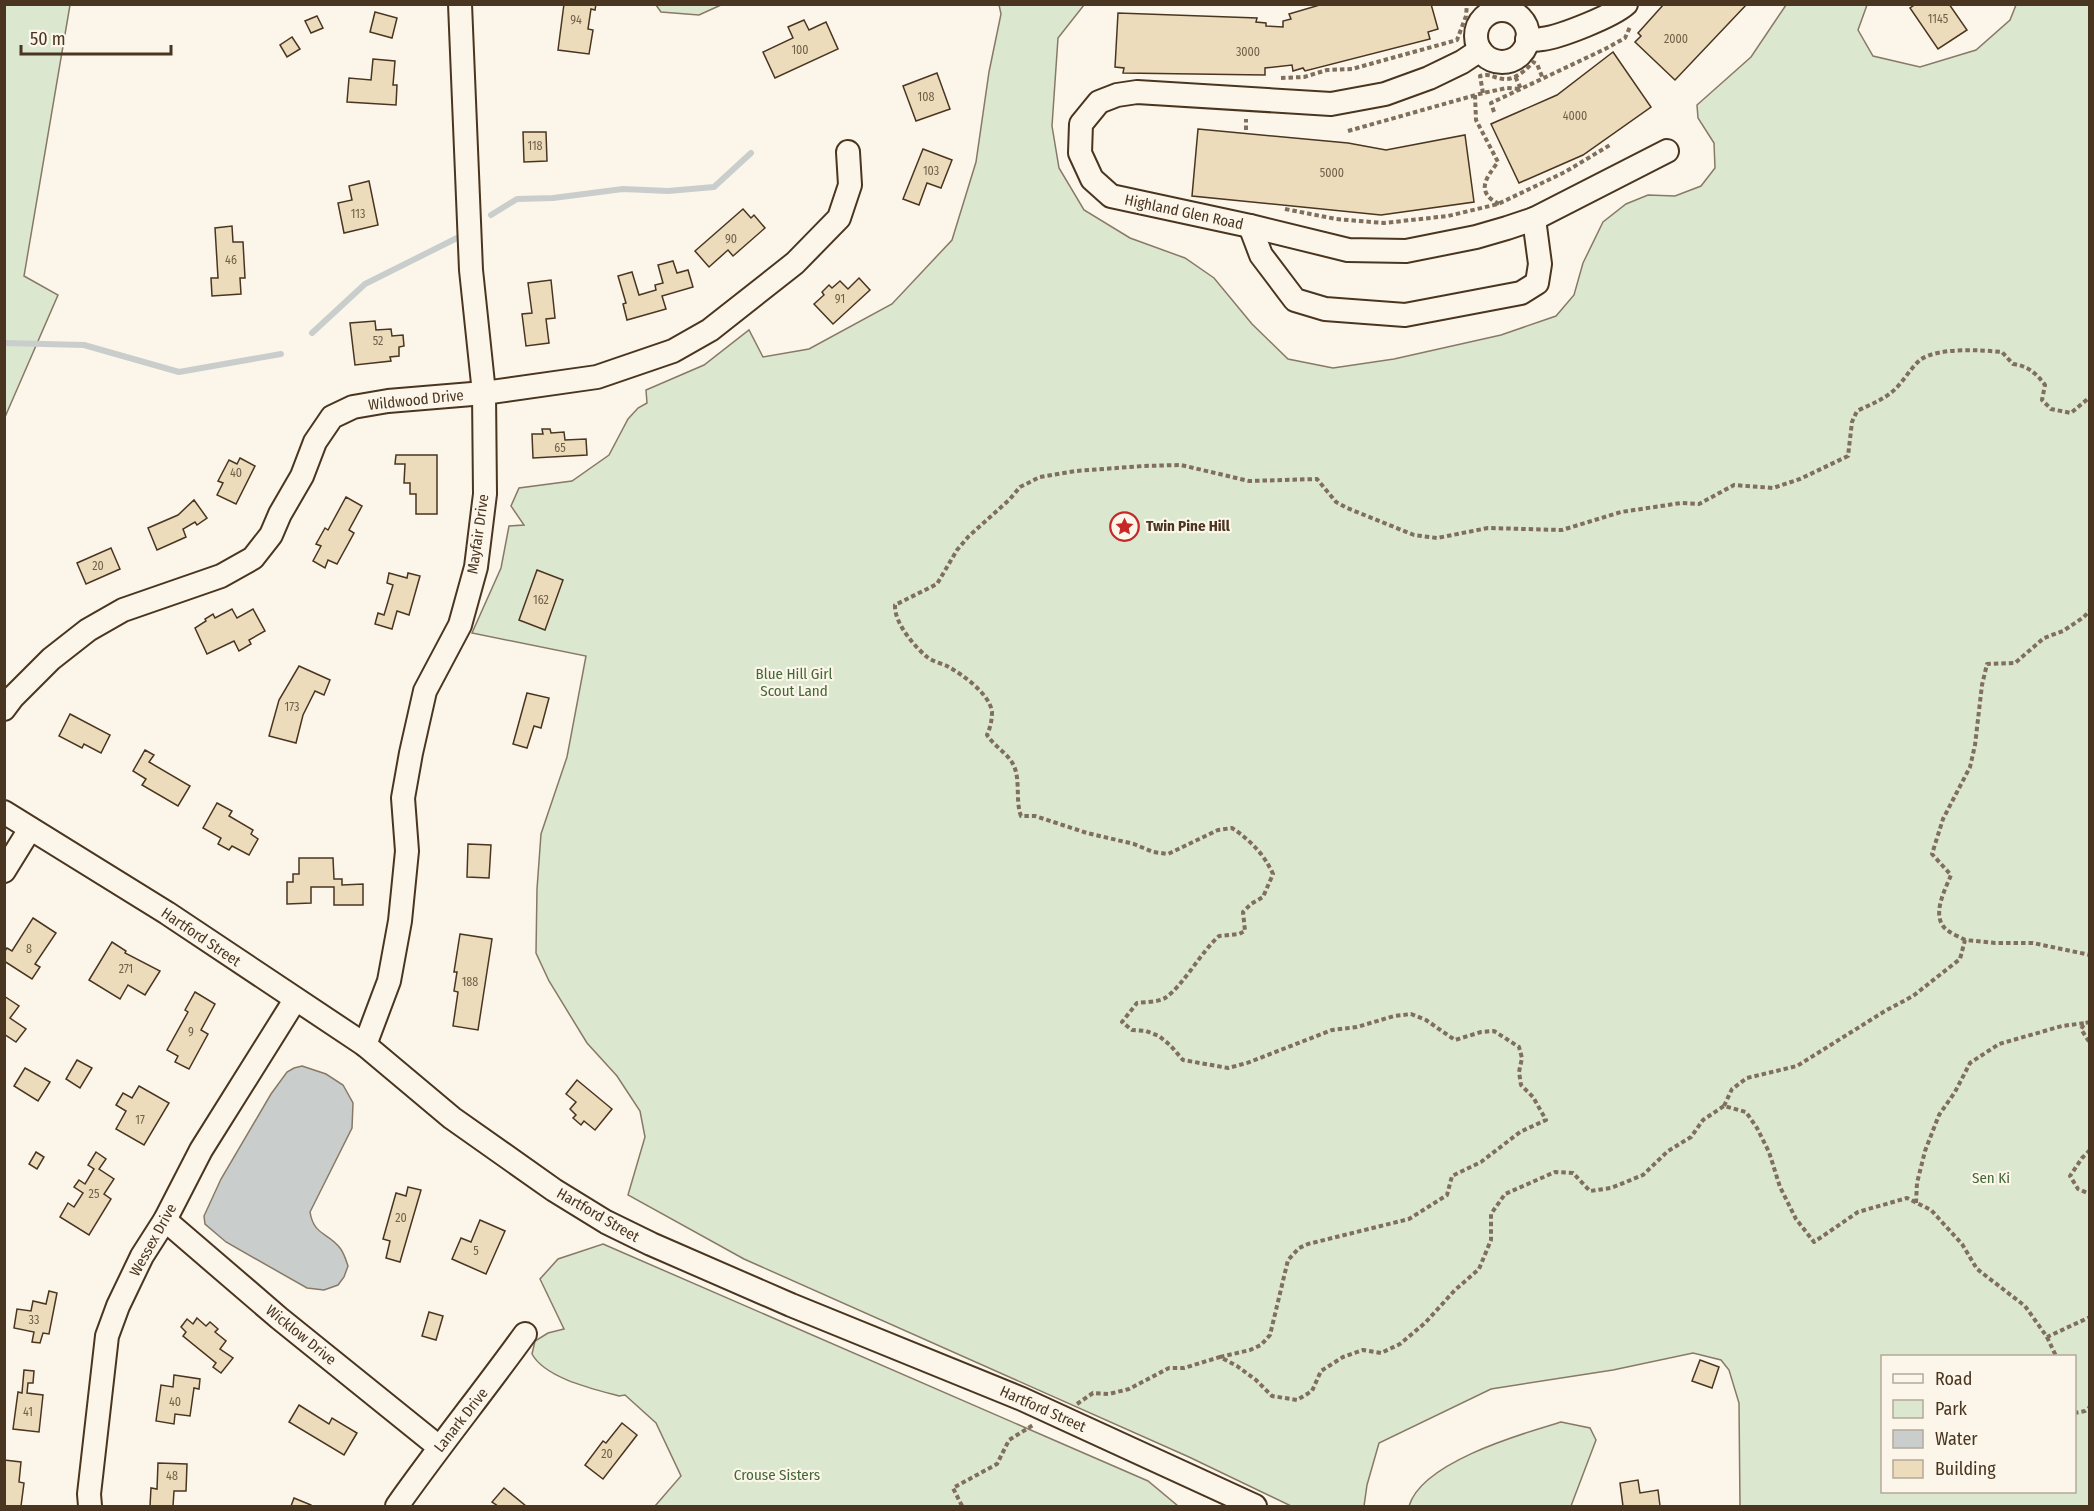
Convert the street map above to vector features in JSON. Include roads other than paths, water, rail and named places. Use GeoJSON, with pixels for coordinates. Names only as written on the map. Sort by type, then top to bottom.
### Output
{"type":"FeatureCollection","features":[{"type":"Feature","properties":{"kind":"street","name":"Mayfair Drive"},"geometry":{"type":"LineString","coordinates":[[365,1045],[389,981],[400,921],[407,851],[404,798],[425,691],[460,625],[476,567],[485,494],[483,393],[471,270],[460,4]]}},
{"type":"Feature","properties":{"kind":"street"},"geometry":{"type":"LineString","coordinates":[[1495,8],[1515,14],[1527,30],[1527,39],[1520,55],[1512,60],[1494,61],[1480,50],[1477,42],[1478,26],[1495,8]]}},
{"type":"Feature","properties":{"kind":"street"},"geometry":{"type":"LineString","coordinates":[[1527,39],[1540,40],[1606,16],[1629,13]]}},
{"type":"Feature","properties":{"kind":"street","name":"Highland Glen Road"},"geometry":{"type":"LineString","coordinates":[[1480,50],[1462,62],[1429,78],[1385,94],[1331,104],[1137,92],[1117,95],[1099,102],[1082,124],[1080,153],[1092,179],[1111,196],[1348,250],[1406,251],[1476,237],[1534,219],[1667,151]]}},
{"type":"Feature","properties":{"kind":"street","name":"Wildwood Drive"},"geometry":{"type":"LineString","coordinates":[[4,709],[51,659],[88,630],[123,610],[221,576],[253,558],[271,535],[280,514],[302,476],[315,442],[332,417],[353,407],[388,401],[483,393],[597,377],[674,351],[710,330],[795,263],[839,218],[850,185],[848,152]]}},
{"type":"Feature","properties":{"kind":"street"},"geometry":{"type":"LineString","coordinates":[[1250,226],[1261,255],[1294,300],[1325,309],[1405,315],[1521,292],[1537,283],[1540,264],[1534,219]]}},
{"type":"Feature","properties":{"kind":"street","name":"Hartford Street"},"geometry":{"type":"LineString","coordinates":[[4,812],[167,913],[294,1000],[365,1045],[452,1118],[554,1190],[606,1222],[791,1305],[1056,1414],[1249,1505]]}},
{"type":"Feature","properties":{"kind":"street"},"geometry":{"type":"LineString","coordinates":[[4,871],[30,829]]}},
{"type":"Feature","properties":{"kind":"street","name":"Wessex Drive"},"geometry":{"type":"LineString","coordinates":[[90,1506],[89,1494],[107,1336],[118,1306],[142,1256],[165,1220],[201,1150],[294,1000]]}},
{"type":"Feature","properties":{"kind":"street","name":"Wicklow Drive"},"geometry":{"type":"LineString","coordinates":[[165,1220],[279,1318],[439,1447]]}},
{"type":"Feature","properties":{"kind":"street","name":"Lanark Drive"},"geometry":{"type":"LineString","coordinates":[[397,1506],[525,1334]]}},
{"type":"Feature","properties":{"kind":"water"},"geometry":{"type":"Polygon","coordinates":[[[302,1066],[326,1074],[343,1085],[353,1103],[352,1128],[310,1212],[315,1226],[340,1248],[348,1266],[338,1285],[324,1290],[307,1288],[226,1242],[205,1224],[204,1216],[221,1179],[271,1094],[287,1072],[302,1066]]]}},
{"type":"Feature","properties":{"kind":"waterway"},"geometry":{"type":"LineString","coordinates":[[491,215],[517,199],[553,198],[623,189],[668,191],[714,187],[751,153]]}},
{"type":"Feature","properties":{"kind":"waterway"},"geometry":{"type":"LineString","coordinates":[[312,333],[365,284],[457,238]]}},
{"type":"Feature","properties":{"kind":"waterway"},"geometry":{"type":"LineString","coordinates":[[4,343],[84,345],[179,372],[281,354]]}},
{"type":"Feature","properties":{"kind":"place","name":"Twin Pine Hill"},"geometry":{"type":"Point","coordinates":[1125,526]}},
{"type":"Feature","properties":{"kind":"park label","name":"Blue Hill Girl Scout Land"},"geometry":{"type":"Point","coordinates":[794,682]}},
{"type":"Feature","properties":{"kind":"park label","name":"Sen Ki"},"geometry":{"type":"Point","coordinates":[1991,1178]}},
{"type":"Feature","properties":{"kind":"park label","name":"Crouse Sisters"},"geometry":{"type":"Point","coordinates":[777,1475]}}]}
